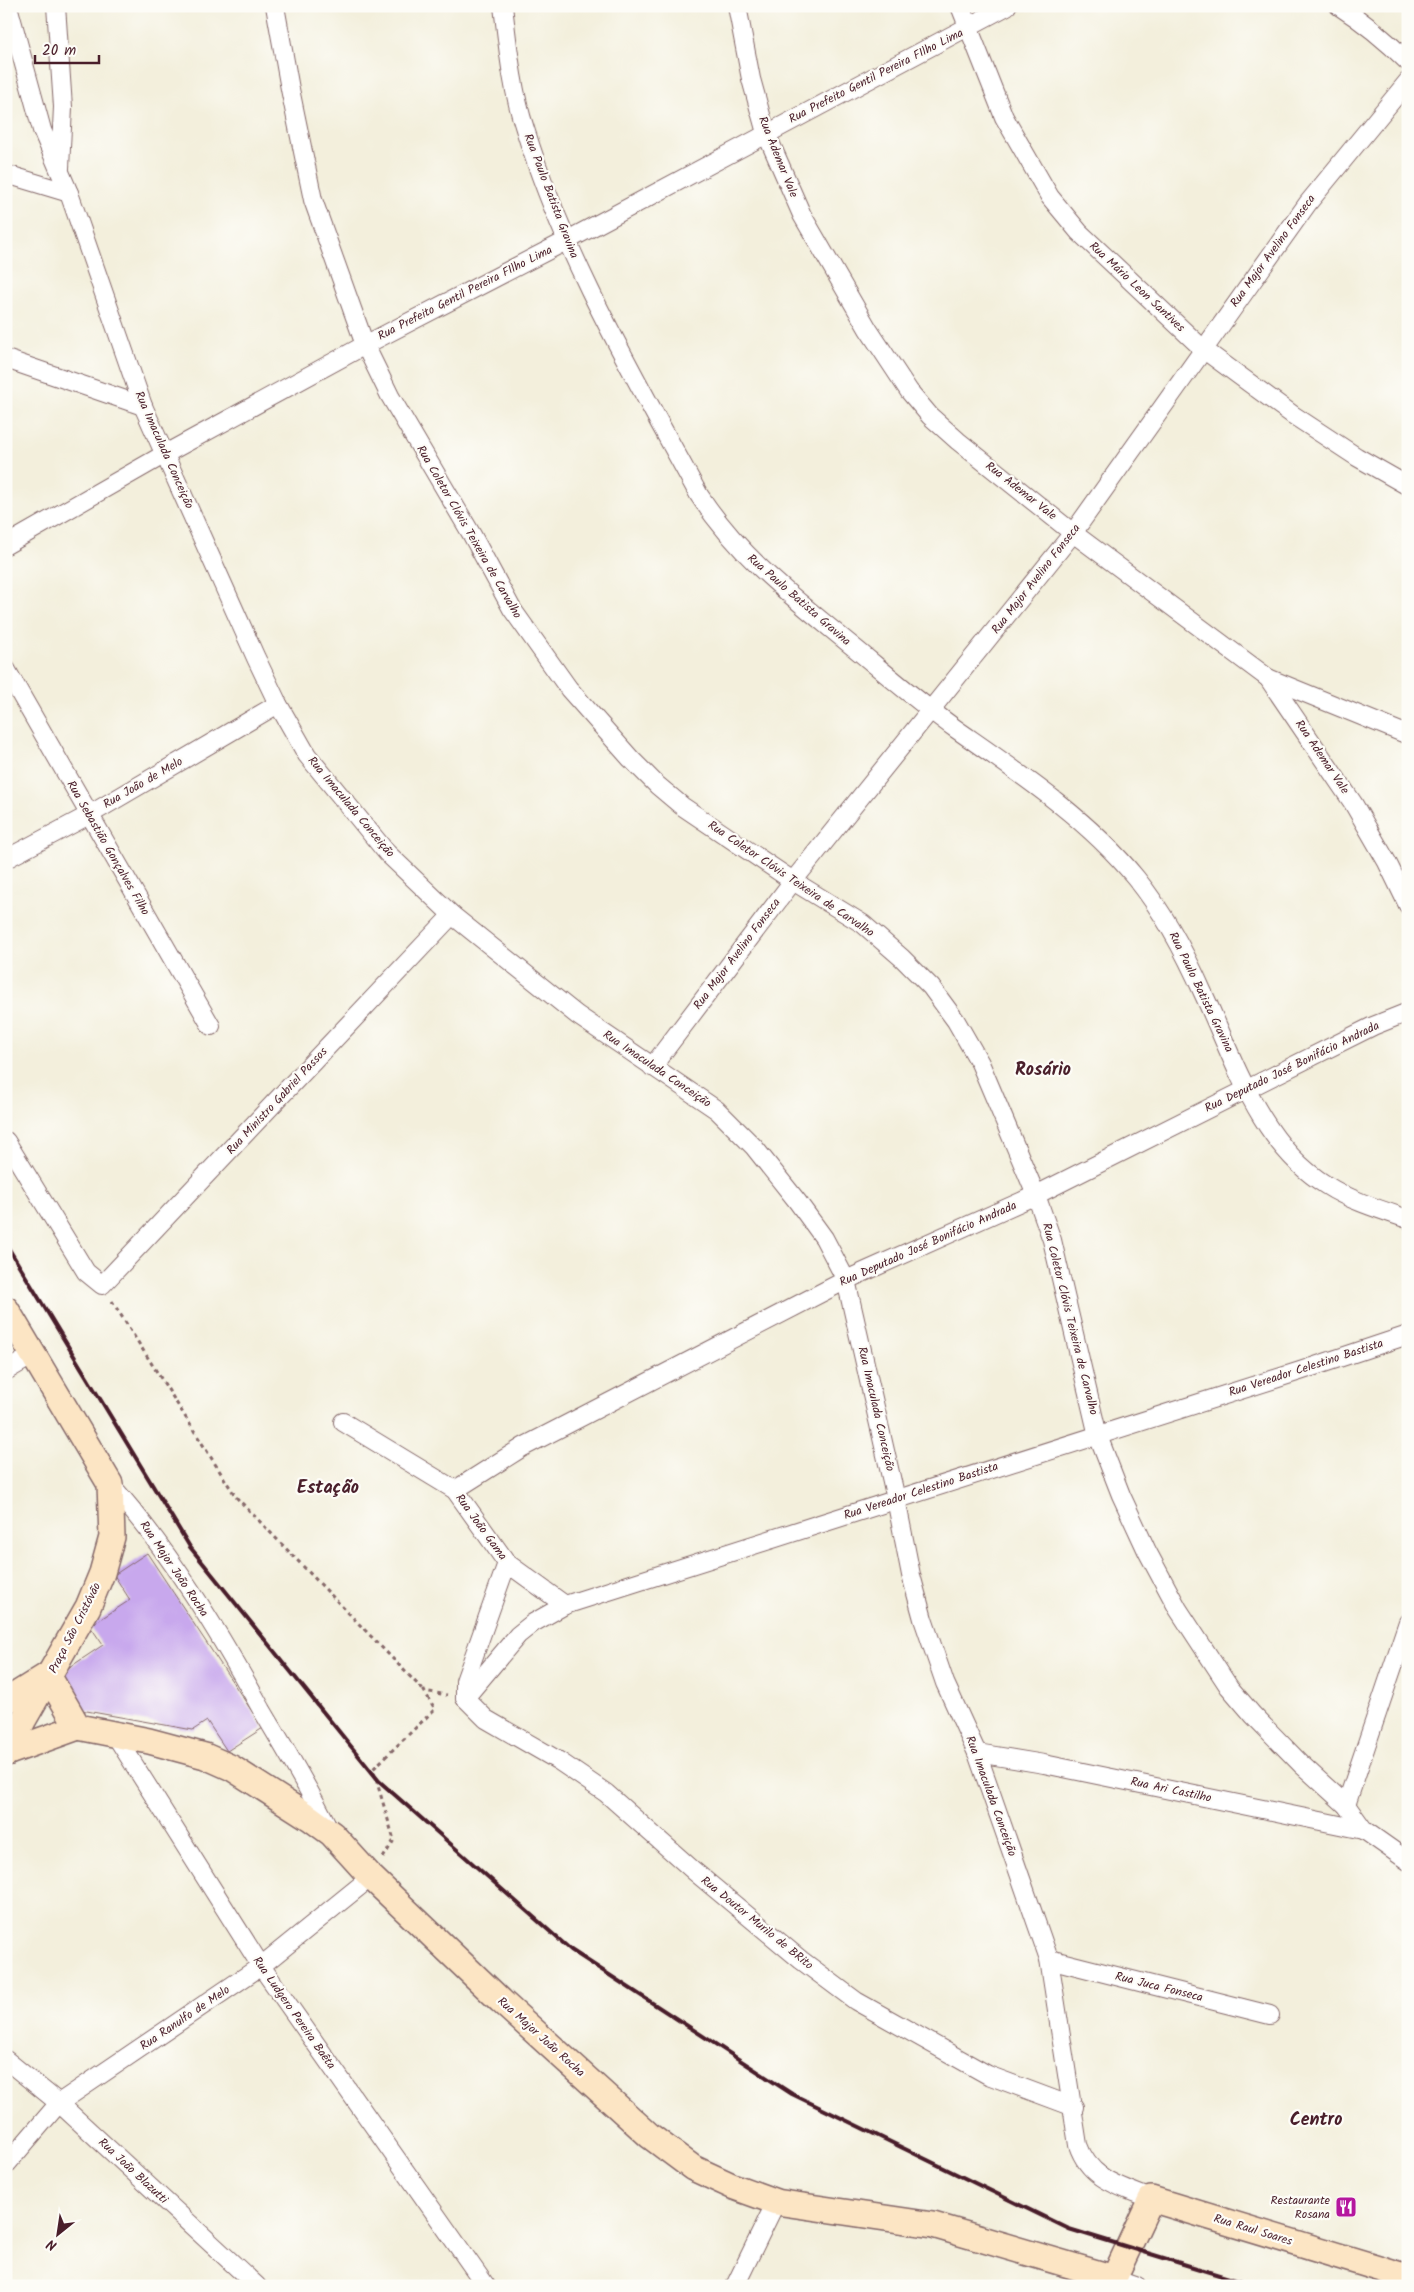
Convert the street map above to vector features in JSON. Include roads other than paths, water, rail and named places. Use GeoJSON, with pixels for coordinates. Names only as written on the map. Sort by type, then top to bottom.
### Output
{"type":"FeatureCollection","features":[{"type":"Feature","properties":{"kind":"main road","name":"Rua Major João Rocha"},"geometry":{"type":"LineString","coordinates":[[6,1310],[110,1484]]}},
{"type":"Feature","properties":{"kind":"main road","name":"Praça São Cristóvão"},"geometry":{"type":"LineString","coordinates":[[78,1727],[48,1675],[88,1607],[102,1573],[112,1536],[110,1484]]}},
{"type":"Feature","properties":{"kind":"main road"},"geometry":{"type":"LineString","coordinates":[[6,1701],[48,1675]]}},
{"type":"Feature","properties":{"kind":"main road"},"geometry":{"type":"LineString","coordinates":[[7,1753],[15,1717],[48,1675]]}},
{"type":"Feature","properties":{"kind":"main road"},"geometry":{"type":"LineString","coordinates":[[15,1717],[114,1734]]}},
{"type":"Feature","properties":{"kind":"main road"},"geometry":{"type":"LineString","coordinates":[[7,1753],[78,1727]]}},
{"type":"Feature","properties":{"kind":"main road","name":"Rua Major João Rocha"},"geometry":{"type":"LineString","coordinates":[[114,1734],[205,1756],[255,1782],[332,1834],[371,1877],[501,2001],[676,2157],[712,2178],[776,2202],[933,2225],[1125,2282]]}},
{"type":"Feature","properties":{"kind":"main road"},"geometry":{"type":"LineString","coordinates":[[1125,2282],[1127,2248],[1151,2199]]}},
{"type":"Feature","properties":{"kind":"main road","name":"Rua Raul Soares"},"geometry":{"type":"LineString","coordinates":[[1151,2199],[1408,2276]]}},
{"type":"Feature","properties":{"kind":"street","name":"Rua Imaculada Conceição"},"geometry":{"type":"LineString","coordinates":[[8,6],[42,130],[69,193],[143,406],[278,704],[307,755],[387,853],[452,915],[577,1015],[717,1110],[754,1147],[824,1238],[846,1280],[896,1499],[911,1575],[923,1619],[945,1684],[976,1753],[1049,1959],[1074,2107],[1078,2145],[1088,2165],[1098,2175],[1114,2184],[1151,2199]]}},
{"type":"Feature","properties":{"kind":"street"},"geometry":{"type":"LineString","coordinates":[[56,6],[63,106],[60,171]]}},
{"type":"Feature","properties":{"kind":"street","name":"Rua Coletor Clóvis Teixeira de Carvalho"},"geometry":{"type":"LineString","coordinates":[[275,6],[290,89],[314,200],[365,345],[390,396],[472,535],[512,610],[569,688],[630,759],[657,785],[682,806],[793,881],[863,924],[902,958],[931,987],[956,1021],[980,1062],[1036,1195],[1052,1240],[1098,1436],[1121,1496],[1147,1551],[1178,1609],[1230,1687],[1277,1741],[1346,1805],[1364,1830],[1408,1861]]}},
{"type":"Feature","properties":{"kind":"street","name":"Rua Paulo Batista Gravina"},"geometry":{"type":"LineString","coordinates":[[503,6],[510,65],[524,128],[566,241],[617,344],[715,519],[750,560],[931,711],[1032,783],[1107,846],[1137,879],[1169,925],[1188,959],[1246,1089],[1276,1140],[1291,1157],[1327,1186],[1408,1219]]}},
{"type":"Feature","properties":{"kind":"street","name":"Rua Ademar Vale"},"geometry":{"type":"LineString","coordinates":[[737,6],[751,79],[766,133],[802,215],[868,329],[909,391],[930,416],[958,441],[1073,533],[1268,678],[1353,803],[1387,862],[1408,905]]}},
{"type":"Feature","properties":{"kind":"street","name":"Rua Mário Leon Santives"},"geometry":{"type":"LineString","coordinates":[[960,6],[967,29],[1004,117],[1050,197],[1079,232],[1203,349],[1293,415],[1357,457],[1408,486]]}},
{"type":"Feature","properties":{"kind":"street","name":"Rua Prefeito Gentil Pereira FIlho Lima"},"geometry":{"type":"LineString","coordinates":[[6,545],[165,454],[365,345],[566,241],[1007,6]]}},
{"type":"Feature","properties":{"kind":"street"},"geometry":{"type":"LineString","coordinates":[[1339,6],[1361,12],[1408,62]]}},
{"type":"Feature","properties":{"kind":"street","name":"Rua Major Avelino Fonseca"},"geometry":{"type":"LineString","coordinates":[[652,1067],[793,881],[1073,533],[1308,203],[1408,81]]}},
{"type":"Feature","properties":{"kind":"street"},"geometry":{"type":"LineString","coordinates":[[6,174],[69,193]]}},
{"type":"Feature","properties":{"kind":"street"},"geometry":{"type":"LineString","coordinates":[[6,359],[143,406]]}},
{"type":"Feature","properties":{"kind":"street","name":"Rua Sebastião Gonçalves Filho"},"geometry":{"type":"LineString","coordinates":[[6,669],[210,1026]]}},
{"type":"Feature","properties":{"kind":"street"},"geometry":{"type":"LineString","coordinates":[[1268,678],[1408,735]]}},
{"type":"Feature","properties":{"kind":"street","name":"Rua João de Melo"},"geometry":{"type":"LineString","coordinates":[[6,859],[89,815],[278,704]]}},
{"type":"Feature","properties":{"kind":"street","name":"Rua Ministro Gabriel Passos"},"geometry":{"type":"LineString","coordinates":[[6,1141],[86,1272],[102,1286],[452,915]]}},
{"type":"Feature","properties":{"kind":"street","name":"Rua Deputado José Bonifácio Andrada"},"geometry":{"type":"LineString","coordinates":[[455,1490],[523,1447],[846,1280],[1036,1195],[1373,1026],[1408,1012]]}},
{"type":"Feature","properties":{"kind":"street","name":"Rua Vereador Celestino Bastista"},"geometry":{"type":"LineString","coordinates":[[465,1698],[518,1635],[534,1623],[565,1606],[1408,1335]]}},
{"type":"Feature","properties":{"kind":"street"},"geometry":{"type":"LineString","coordinates":[[6,1370],[33,1355]]}},
{"type":"Feature","properties":{"kind":"street","name":"Rua João Gama"},"geometry":{"type":"LineString","coordinates":[[343,1422],[455,1490],[507,1562],[565,1606]]}},
{"type":"Feature","properties":{"kind":"street","name":"Rua Major João Rocha"},"geometry":{"type":"LineString","coordinates":[[110,1484],[142,1521],[233,1659],[332,1834]]}},
{"type":"Feature","properties":{"kind":"street"},"geometry":{"type":"LineString","coordinates":[[465,1698],[465,1681],[507,1562]]}},
{"type":"Feature","properties":{"kind":"street"},"geometry":{"type":"LineString","coordinates":[[1346,1805],[1408,1622]]}},
{"type":"Feature","properties":{"kind":"street","name":"Rua Doutor Murilo de BRito"},"geometry":{"type":"LineString","coordinates":[[465,1698],[486,1719],[558,1761],[606,1793],[694,1871],[801,1960],[856,2001],[988,2075],[1074,2107]]}},
{"type":"Feature","properties":{"kind":"street","name":"Rua Ludgero Pereira Baêta"},"geometry":{"type":"LineString","coordinates":[[114,1734],[261,1966],[486,2286]]}},
{"type":"Feature","properties":{"kind":"street","name":"Rua Ari Castilho"},"geometry":{"type":"LineString","coordinates":[[976,1753],[1044,1764],[1364,1830]]}},
{"type":"Feature","properties":{"kind":"street","name":"Rua Ranulfo de Melo"},"geometry":{"type":"LineString","coordinates":[[6,2165],[59,2103],[261,1966],[371,1877]]}},
{"type":"Feature","properties":{"kind":"street","name":"Rua Juca Fonseca"},"geometry":{"type":"LineString","coordinates":[[1049,1959],[1270,2015]]}},
{"type":"Feature","properties":{"kind":"street","name":"Rua João Blazutti"},"geometry":{"type":"LineString","coordinates":[[6,2060],[59,2103],[257,2286]]}},
{"type":"Feature","properties":{"kind":"street"},"geometry":{"type":"LineString","coordinates":[[734,2286],[776,2202]]}},
{"type":"Feature","properties":{"kind":"railway"},"geometry":{"type":"LineString","coordinates":[[6,1244],[190,1547],[379,1781],[571,1950],[792,2094],[1069,2229],[1255,2286]]}},
{"type":"Feature","properties":{"kind":"place","name":"Restaurante Rosana"},"geometry":{"type":"Point","coordinates":[1346,2207]}},
{"type":"Feature","properties":{"kind":"district","name":"Rosário"},"geometry":{"type":"Point","coordinates":[1043,1070]}},
{"type":"Feature","properties":{"kind":"district","name":"Estação"},"geometry":{"type":"Point","coordinates":[328,1488]}},
{"type":"Feature","properties":{"kind":"district","name":"Centro"},"geometry":{"type":"Point","coordinates":[1316,2120]}}]}
